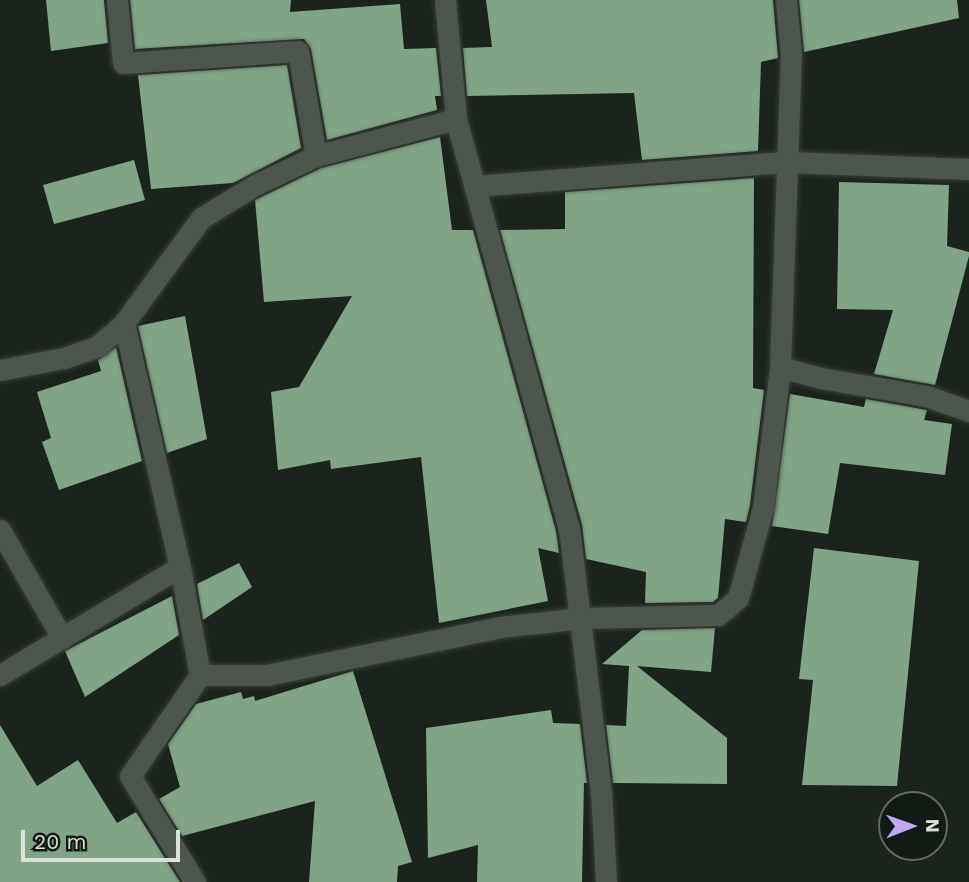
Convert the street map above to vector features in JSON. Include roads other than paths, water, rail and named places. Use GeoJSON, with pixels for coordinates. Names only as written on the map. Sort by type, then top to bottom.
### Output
{"type":"FeatureCollection","features":[{"type":"Feature","properties":{"kind":"street"},"geometry":{"type":"LineString","coordinates":[[117,0],[123,63],[298,51],[316,156]]}},
{"type":"Feature","properties":{"kind":"street"},"geometry":{"type":"LineString","coordinates":[[445,0],[456,119],[569,528],[601,792],[606,882]]}},
{"type":"Feature","properties":{"kind":"street"},"geometry":{"type":"LineString","coordinates":[[200,675],[267,675],[500,627],[582,618],[718,615],[737,598],[762,508],[780,367],[791,54],[786,0]]}},
{"type":"Feature","properties":{"kind":"street"},"geometry":{"type":"LineString","coordinates":[[0,370],[64,358],[98,346],[124,323],[201,218],[255,185],[316,156],[456,119]]}},
{"type":"Feature","properties":{"kind":"street"},"geometry":{"type":"LineString","coordinates":[[474,186],[788,162],[969,169]]}},
{"type":"Feature","properties":{"kind":"street"},"geometry":{"type":"LineString","coordinates":[[124,323],[180,567],[200,675],[130,776],[195,882]]}},
{"type":"Feature","properties":{"kind":"street"},"geometry":{"type":"LineString","coordinates":[[780,367],[821,379],[926,396],[969,411]]}},
{"type":"Feature","properties":{"kind":"street"},"geometry":{"type":"LineString","coordinates":[[0,530],[62,638]]}},
{"type":"Feature","properties":{"kind":"street"},"geometry":{"type":"LineString","coordinates":[[0,676],[180,567]]}}]}
